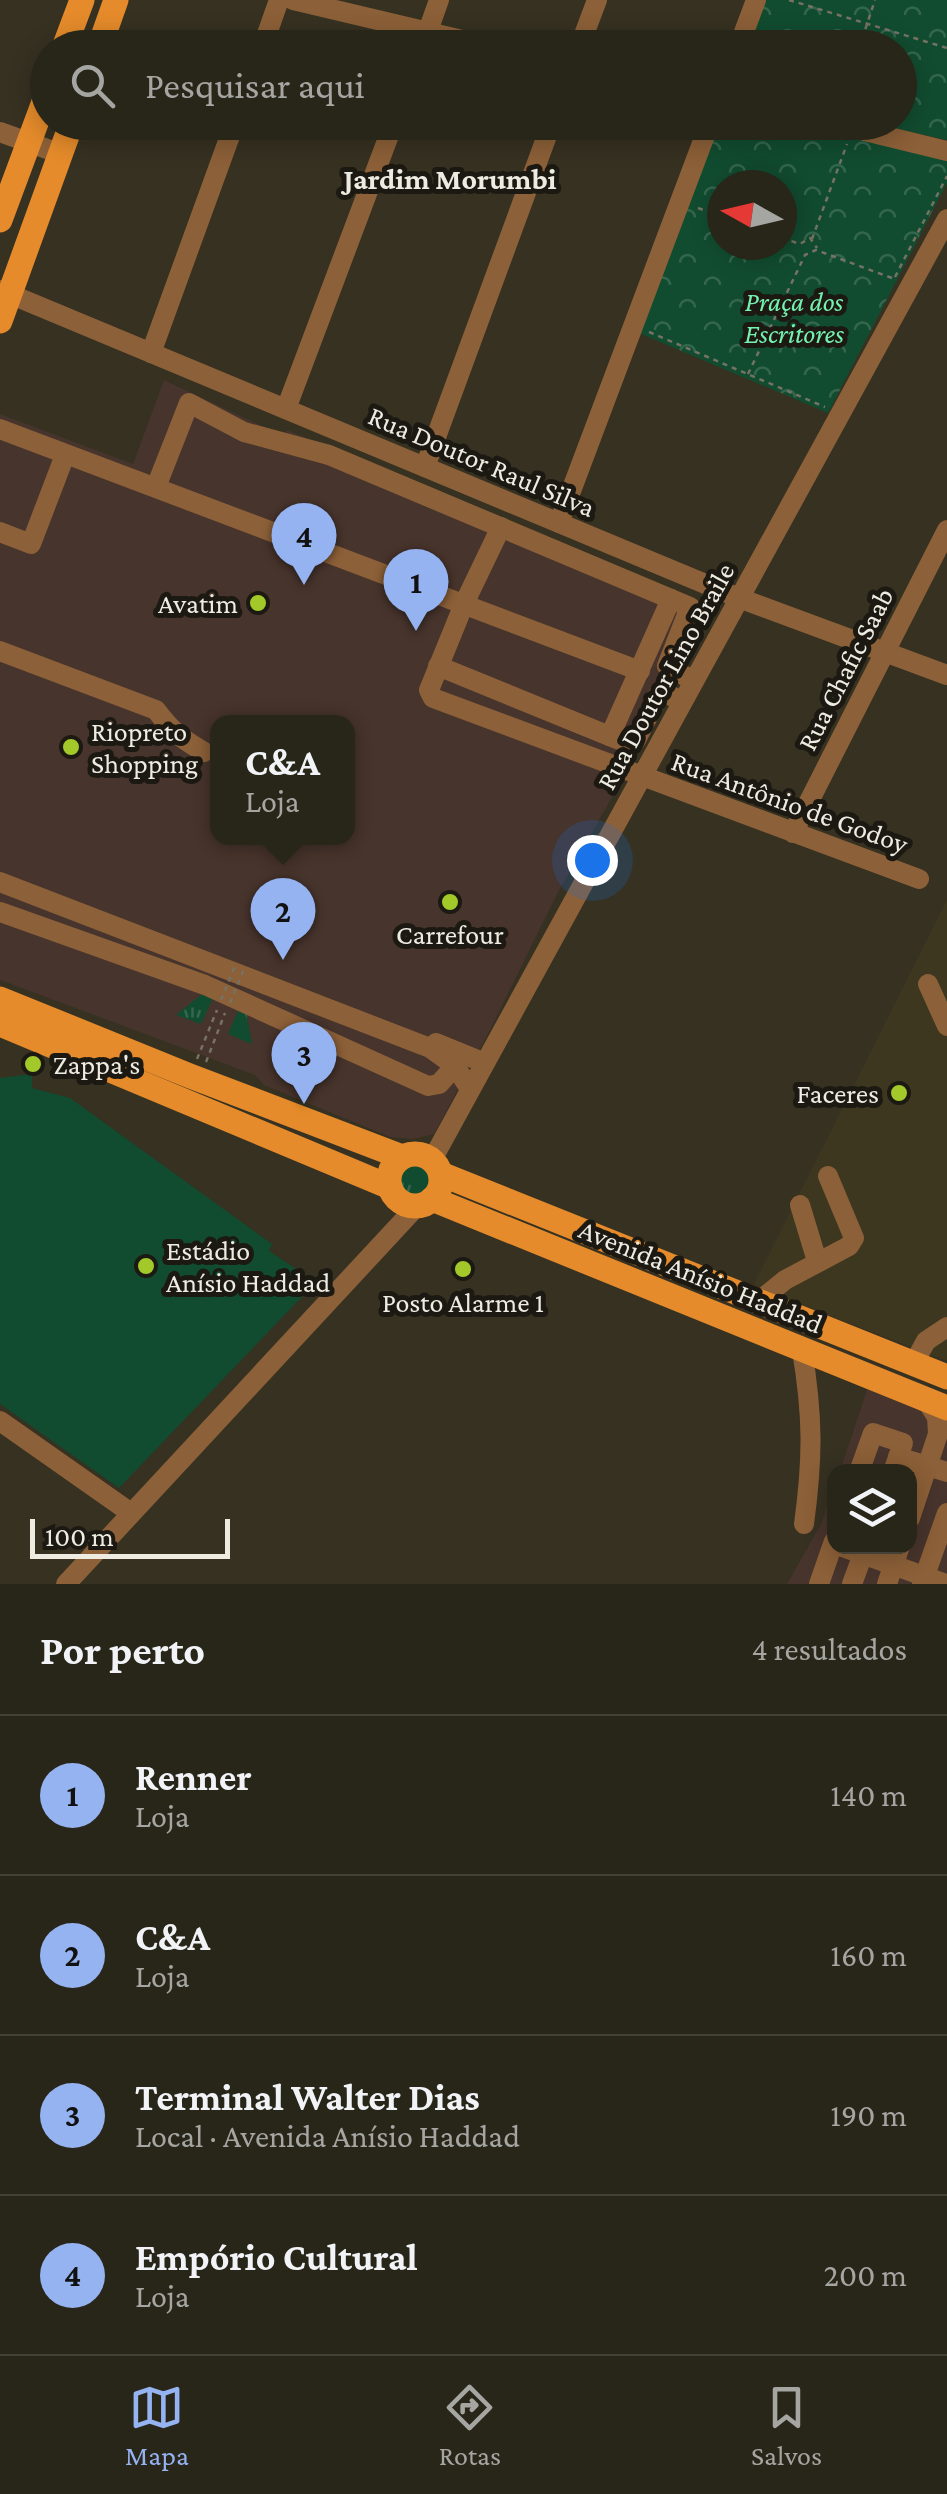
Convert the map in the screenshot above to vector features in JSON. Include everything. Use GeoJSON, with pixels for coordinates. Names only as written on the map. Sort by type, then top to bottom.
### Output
{"type":"FeatureCollection","features":[{"type":"Feature","properties":{"kind":"main road"},"geometry":{"type":"LineString","coordinates":[[71,30],[82,0]]}},
{"type":"Feature","properties":{"kind":"main road"},"geometry":{"type":"LineString","coordinates":[[105,30],[116,0]]}},
{"type":"Feature","properties":{"kind":"main road"},"geometry":{"type":"LineString","coordinates":[[0,220],[30,137]]}},
{"type":"Feature","properties":{"kind":"main road"},"geometry":{"type":"LineString","coordinates":[[0,321],[5,292],[66,140]]}},
{"type":"Feature","properties":{"kind":"main road","name":"Avenida Anísio Haddad"},"geometry":{"type":"LineString","coordinates":[[0,999],[11,1027],[410,1203],[730,1320],[937,1404]]}},
{"type":"Feature","properties":{"kind":"main road","name":"Avenida Anísio Haddad"},"geometry":{"type":"LineString","coordinates":[[11,1027],[194,1078],[402,1157]]}},
{"type":"Feature","properties":{"kind":"main road"},"geometry":{"type":"LineString","coordinates":[[418,1154],[437,1167],[438,1192],[410,1203],[391,1170],[402,1157],[418,1154]]}},
{"type":"Feature","properties":{"kind":"main road","name":"Avenida Anísio Haddad"},"geometry":{"type":"LineString","coordinates":[[437,1167],[749,1300],[947,1377]]}},
{"type":"Feature","properties":{"kind":"main road"},"geometry":{"type":"LineString","coordinates":[[730,1320],[749,1300]]}},
{"type":"Feature","properties":{"kind":"street"},"geometry":{"type":"LineString","coordinates":[[269,30],[280,0]]}},
{"type":"Feature","properties":{"kind":"street"},"geometry":{"type":"LineString","coordinates":[[293,0],[392,30]]}},
{"type":"Feature","properties":{"kind":"street"},"geometry":{"type":"LineString","coordinates":[[429,30],[440,0]]}},
{"type":"Feature","properties":{"kind":"street"},"geometry":{"type":"LineString","coordinates":[[586,30],[597,0]]}},
{"type":"Feature","properties":{"kind":"street"},"geometry":{"type":"LineString","coordinates":[[745,30],[756,0]]}},
{"type":"Feature","properties":{"kind":"street"},"geometry":{"type":"LineString","coordinates":[[0,132],[61,154]]}},
{"type":"Feature","properties":{"kind":"street"},"geometry":{"type":"LineString","coordinates":[[150,353],[228,140]]}},
{"type":"Feature","properties":{"kind":"street"},"geometry":{"type":"LineString","coordinates":[[286,409],[387,140]]}},
{"type":"Feature","properties":{"kind":"street"},"geometry":{"type":"LineString","coordinates":[[425,468],[545,140]]}},
{"type":"Feature","properties":{"kind":"street"},"geometry":{"type":"LineString","coordinates":[[559,523],[703,140]]}},
{"type":"Feature","properties":{"kind":"street"},"geometry":{"type":"LineString","coordinates":[[902,140],[947,151]]}},
{"type":"Feature","properties":{"kind":"street","name":"Rua Doutor Lino Braile"},"geometry":{"type":"LineString","coordinates":[[437,1167],[470,1089],[947,219]]}},
{"type":"Feature","properties":{"kind":"street","name":"Rua Doutor Raul Silva"},"geometry":{"type":"LineString","coordinates":[[5,292],[739,598],[947,675]]}},
{"type":"Feature","properties":{"kind":"street"},"geometry":{"type":"LineString","coordinates":[[156,486],[189,403],[244,432],[329,455],[690,607],[667,666],[694,681]]}},
{"type":"Feature","properties":{"kind":"street"},"geometry":{"type":"LineString","coordinates":[[0,429],[464,604],[637,677],[650,708]]}},
{"type":"Feature","properties":{"kind":"street"},"geometry":{"type":"LineString","coordinates":[[0,532],[31,544],[66,455]]}},
{"type":"Feature","properties":{"kind":"street"},"geometry":{"type":"LineString","coordinates":[[501,528],[438,666],[629,744],[636,740],[661,690],[682,702]]}},
{"type":"Feature","properties":{"kind":"street","name":"Rua Chafic Saab"},"geometry":{"type":"LineString","coordinates":[[793,832],[947,530]]}},
{"type":"Feature","properties":{"kind":"street"},"geometry":{"type":"LineString","coordinates":[[610,736],[671,599]]}},
{"type":"Feature","properties":{"kind":"street"},"geometry":{"type":"LineString","coordinates":[[0,651],[156,710],[166,726],[204,752]]}},
{"type":"Feature","properties":{"kind":"street","name":"Rua Antônio de Godoy"},"geometry":{"type":"LineString","coordinates":[[438,666],[429,690],[433,698],[919,879]]}},
{"type":"Feature","properties":{"kind":"street"},"geometry":{"type":"LineString","coordinates":[[0,882],[430,1048],[455,1066],[470,1089]]}},
{"type":"Feature","properties":{"kind":"street"},"geometry":{"type":"LineString","coordinates":[[0,912],[205,985],[428,1086],[439,1084],[455,1066]]}},
{"type":"Feature","properties":{"kind":"street"},"geometry":{"type":"LineString","coordinates":[[928,984],[947,1026]]}},
{"type":"Feature","properties":{"kind":"street"},"geometry":{"type":"LineString","coordinates":[[433,1042],[485,1064]]}},
{"type":"Feature","properties":{"kind":"street"},"geometry":{"type":"LineString","coordinates":[[749,1300],[849,1246],[854,1238],[828,1176]]}},
{"type":"Feature","properties":{"kind":"street"},"geometry":{"type":"LineString","coordinates":[[66,1584],[410,1203]]}},
{"type":"Feature","properties":{"kind":"street"},"geometry":{"type":"LineString","coordinates":[[800,1205],[816,1261]]}},
{"type":"Feature","properties":{"kind":"street"},"geometry":{"type":"LineString","coordinates":[[914,1363],[926,1342],[947,1327]]}},
{"type":"Feature","properties":{"kind":"street"},"geometry":{"type":"LineString","coordinates":[[802,1350],[812,1413],[804,1524]]}},
{"type":"Feature","properties":{"kind":"street"},"geometry":{"type":"LineString","coordinates":[[937,1404],[938,1469]]}},
{"type":"Feature","properties":{"kind":"street"},"geometry":{"type":"LineString","coordinates":[[0,1421],[130,1513]]}},
{"type":"Feature","properties":{"kind":"street"},"geometry":{"type":"LineString","coordinates":[[863,1464],[874,1433],[903,1443],[896,1464]]}},
{"type":"Feature","properties":{"kind":"street"},"geometry":{"type":"LineString","coordinates":[[917,1506],[947,1448]]}},
{"type":"Feature","properties":{"kind":"street"},"geometry":{"type":"LineString","coordinates":[[923,1580],[947,1513]]}},
{"type":"Feature","properties":{"kind":"street"},"geometry":{"type":"LineString","coordinates":[[819,1584],[832,1554]]}},
{"type":"Feature","properties":{"kind":"street"},"geometry":{"type":"LineString","coordinates":[[852,1584],[863,1554]]}},
{"type":"Feature","properties":{"kind":"street"},"geometry":{"type":"LineString","coordinates":[[893,1565],[923,1580],[946,1584]]}},
{"type":"Feature","properties":{"kind":"path"},"geometry":{"type":"LineString","coordinates":[[788,0],[887,30]]}},
{"type":"Feature","properties":{"kind":"path"},"geometry":{"type":"LineString","coordinates":[[865,30],[875,0]]}},
{"type":"Feature","properties":{"kind":"path"},"geometry":{"type":"LineString","coordinates":[[917,39],[947,48]]}},
{"type":"Feature","properties":{"kind":"path"},"geometry":{"type":"LineString","coordinates":[[816,250],[812,239],[849,140]]}},
{"type":"Feature","properties":{"kind":"path"},"geometry":{"type":"LineString","coordinates":[[748,375],[806,255],[816,250],[894,279],[947,176]]}},
{"type":"Feature","properties":{"kind":"path"},"geometry":{"type":"LineString","coordinates":[[687,204],[707,211]]}},
{"type":"Feature","properties":{"kind":"path"},"geometry":{"type":"LineString","coordinates":[[800,244],[804,239],[812,239]]}},
{"type":"Feature","properties":{"kind":"path"},"geometry":{"type":"LineString","coordinates":[[797,243],[806,255]]}},
{"type":"Feature","properties":{"kind":"path"},"geometry":{"type":"LineString","coordinates":[[644,324],[650,333],[825,407],[829,404]]}},
{"type":"Feature","properties":{"kind":"path"},"geometry":{"type":"LineString","coordinates":[[194,1078],[235,966]]}},
{"type":"Feature","properties":{"kind":"path"},"geometry":{"type":"LineString","coordinates":[[194,1078],[244,969]]}},
{"type":"Feature","properties":{"kind":"shaded area"},"geometry":{"type":"Polygon","coordinates":[[[164,380],[283,436],[287,430],[682,598],[707,617],[687,666],[557,894],[434,1134],[413,1139],[390,1137],[264,1085],[255,1075],[0,980],[0,414],[133,464],[164,380]]]}},
{"type":"Feature","properties":{"kind":"shaded area","name":"Faceres"},"geometry":{"type":"Polygon","coordinates":[[[947,900],[947,1361],[753,1286],[947,900]]]}},
{"type":"Feature","properties":{"kind":"shaded area"},"geometry":{"type":"Polygon","coordinates":[[[869,1384],[947,1416],[947,1584],[787,1584],[827,1506],[827,1554],[917,1554],[917,1464],[842,1464],[869,1384]]]}},
{"type":"Feature","properties":{"kind":"green space"},"geometry":{"type":"Polygon","coordinates":[[[766,0],[947,0],[947,140],[917,133],[917,30],[755,30],[766,0]]]}},
{"type":"Feature","properties":{"kind":"green space","name":"Praça dos Escritores"},"geometry":{"type":"Polygon","coordinates":[[[708,140],[871,140],[947,158],[947,183],[828,413],[639,333],[708,140]]]}},
{"type":"Feature","properties":{"kind":"green space"},"geometry":{"type":"Polygon","coordinates":[[[202,994],[213,998],[201,1024],[176,1015],[202,994]]]}},
{"type":"Feature","properties":{"kind":"green space"},"geometry":{"type":"Polygon","coordinates":[[[239,1009],[246,1012],[252,1044],[228,1034],[239,1009]]]}},
{"type":"Feature","properties":{"kind":"green space","name":"Estádio Anísio Haddad"},"geometry":{"type":"Polygon","coordinates":[[[32,1074],[32,1088],[70,1098],[272,1244],[269,1251],[316,1282],[119,1488],[0,1404],[0,1078],[32,1074]]]}},
{"type":"Feature","properties":{"kind":"green space"},"geometry":{"type":"Polygon","coordinates":[[[415,1159],[429,1165],[435,1179],[429,1193],[415,1199],[401,1193],[395,1179],[401,1165],[415,1159]]]}},
{"type":"Feature","properties":{"kind":"place","name":"Empório Cultural"},"geometry":{"type":"Point","coordinates":[304,585]}},
{"type":"Feature","properties":{"kind":"place","name":"Avatim"},"geometry":{"type":"Point","coordinates":[258,603]}},
{"type":"Feature","properties":{"kind":"place","name":"Renner"},"geometry":{"type":"Point","coordinates":[416,631]}},
{"type":"Feature","properties":{"kind":"place","name":"Riopreto Shopping"},"geometry":{"type":"Point","coordinates":[71,747]}},
{"type":"Feature","properties":{"kind":"place","name":"Carrefour"},"geometry":{"type":"Point","coordinates":[450,902]}},
{"type":"Feature","properties":{"kind":"place","name":"C&A"},"geometry":{"type":"Point","coordinates":[283,960]}},
{"type":"Feature","properties":{"kind":"place","name":"Zappa's"},"geometry":{"type":"Point","coordinates":[33,1064]}},
{"type":"Feature","properties":{"kind":"place","name":"Faceres"},"geometry":{"type":"Point","coordinates":[899,1093]}},
{"type":"Feature","properties":{"kind":"place","name":"Terminal Walter Dias"},"geometry":{"type":"Point","coordinates":[304,1104]}},
{"type":"Feature","properties":{"kind":"place","name":"Estádio Anísio Haddad"},"geometry":{"type":"Point","coordinates":[146,1266]}},
{"type":"Feature","properties":{"kind":"place","name":"Posto Alarme 1"},"geometry":{"type":"Point","coordinates":[463,1269]}},
{"type":"Feature","properties":{"kind":"district","name":"Jardim Morumbi"},"geometry":{"type":"Point","coordinates":[450,179]}}]}
